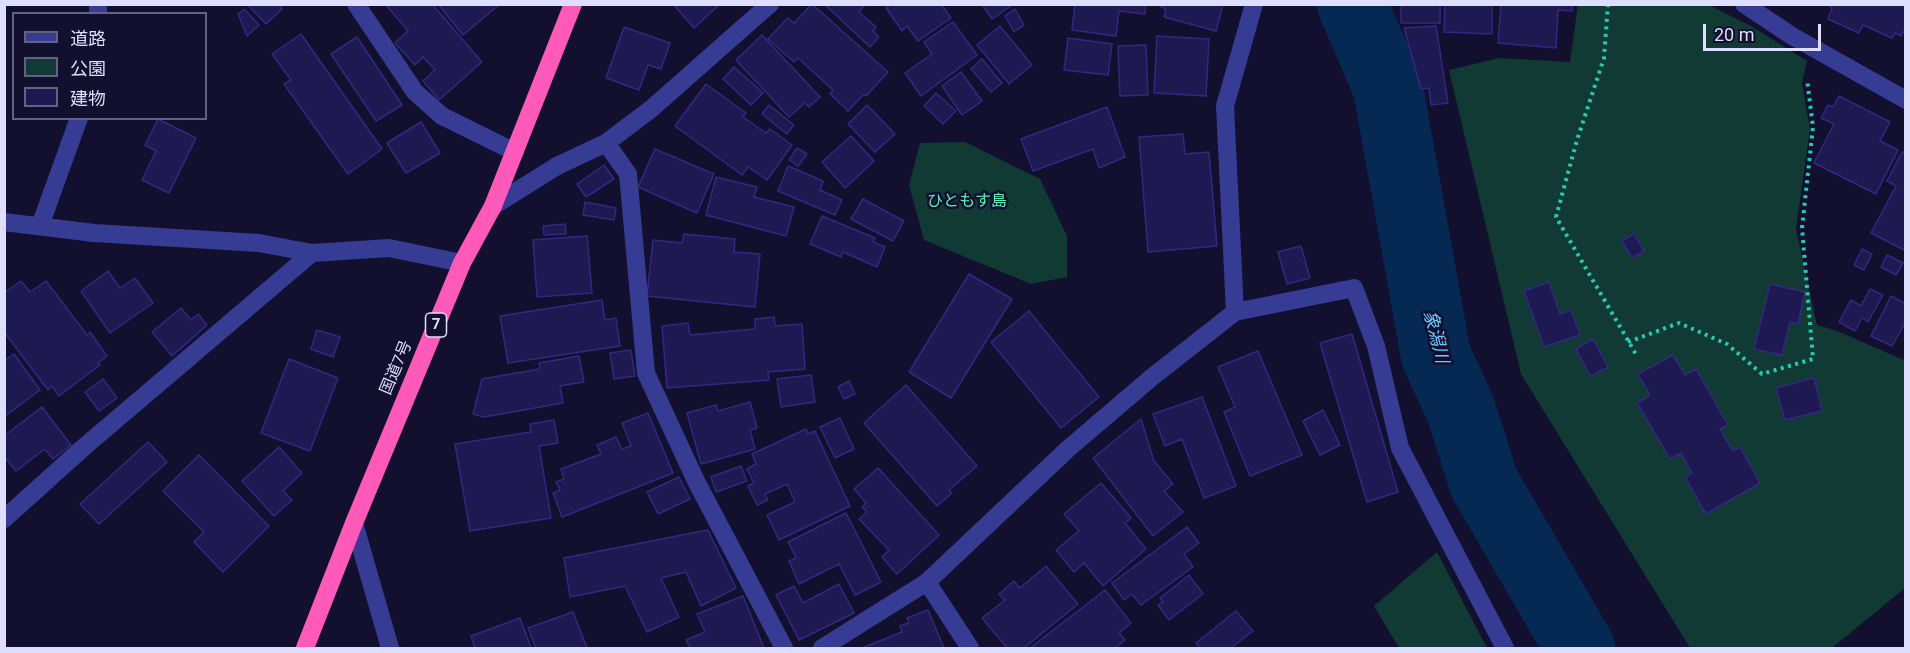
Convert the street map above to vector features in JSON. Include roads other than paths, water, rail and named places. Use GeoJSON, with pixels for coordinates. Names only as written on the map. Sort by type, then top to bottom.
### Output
{"type":"FeatureCollection","features":[{"type":"Feature","properties":{"kind":"highway","name":"国道7号"},"geometry":{"type":"LineString","coordinates":[[304,648],[462,263],[493,206],[573,4]]}},
{"type":"Feature","properties":{"kind":"street"},"geometry":{"type":"LineString","coordinates":[[357,4],[415,92],[442,116],[515,152]]}},
{"type":"Feature","properties":{"kind":"street"},"geometry":{"type":"LineString","coordinates":[[493,206],[557,166],[606,143],[651,109],[770,4]]}},
{"type":"Feature","properties":{"kind":"street"},"geometry":{"type":"LineString","coordinates":[[1235,312],[1225,106],[1254,4]]}},
{"type":"Feature","properties":{"kind":"street"},"geometry":{"type":"LineString","coordinates":[[1744,4],[1815,50],[1905,100]]}},
{"type":"Feature","properties":{"kind":"street"},"geometry":{"type":"LineString","coordinates":[[40,226],[78,120]]}},
{"type":"Feature","properties":{"kind":"street"},"geometry":{"type":"LineString","coordinates":[[606,143],[628,174],[646,373],[696,481],[784,648]]}},
{"type":"Feature","properties":{"kind":"street"},"geometry":{"type":"LineString","coordinates":[[4,222],[94,233],[259,243],[312,253],[389,248],[462,263]]}},
{"type":"Feature","properties":{"kind":"street"},"geometry":{"type":"LineString","coordinates":[[4,519],[84,447],[312,253]]}},
{"type":"Feature","properties":{"kind":"street"},"geometry":{"type":"LineString","coordinates":[[822,648],[927,582],[1069,448],[1151,378],[1235,312],[1354,288],[1376,346],[1400,447],[1505,648]]}},
{"type":"Feature","properties":{"kind":"street"},"geometry":{"type":"LineString","coordinates":[[354,523],[390,648]]}},
{"type":"Feature","properties":{"kind":"street"},"geometry":{"type":"LineString","coordinates":[[927,582],[969,648]]}},
{"type":"Feature","properties":{"kind":"waterway","name":"象潟川"},"geometry":{"type":"LineString","coordinates":[[1352,4],[1388,88],[1436,356],[1461,410],[1484,483],[1580,648]]}},
{"type":"Feature","properties":{"kind":"park label","name":"ひともす島"},"geometry":{"type":"Point","coordinates":[967,202]}}]}
